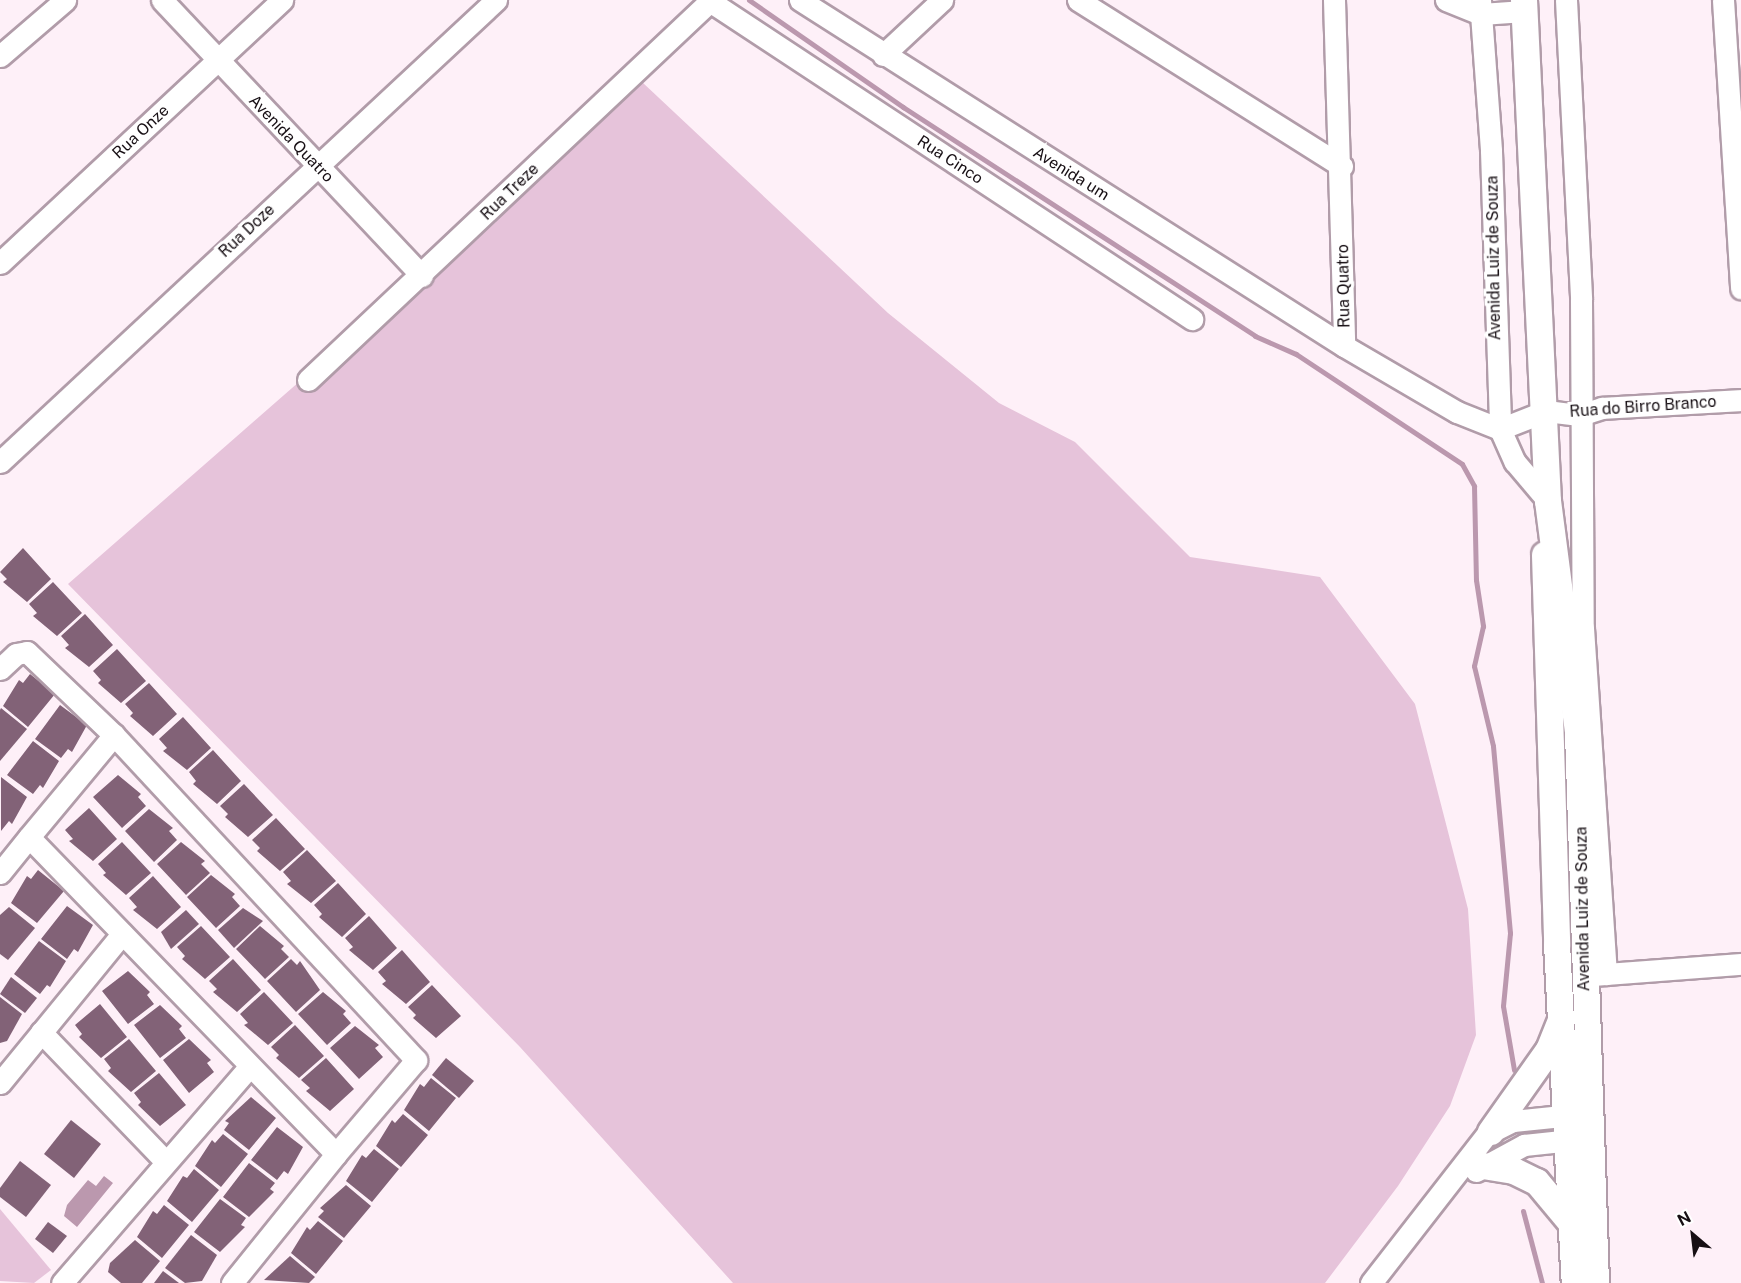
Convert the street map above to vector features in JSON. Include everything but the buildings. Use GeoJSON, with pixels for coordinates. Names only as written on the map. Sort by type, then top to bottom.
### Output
{"type":"FeatureCollection","features":[{"type":"Feature","properties":{"kind":"main road","name":"Avenida Luiz de Souza"},"geometry":{"type":"LineString","coordinates":[[1524,6],[1546,411],[1548,501],[1552,538],[1563,592],[1578,732],[1595,974],[1579,1127],[1572,1224],[1575,1283]]}},
{"type":"Feature","properties":{"kind":"main road","name":"Avenida Luiz de Souza"},"geometry":{"type":"LineString","coordinates":[[1552,538],[1544,559],[1544,586],[1563,1015],[1579,1127],[1596,1283]]}},
{"type":"Feature","properties":{"kind":"main road"},"geometry":{"type":"LineString","coordinates":[[1491,1131],[1549,1050],[1563,1015]]}},
{"type":"Feature","properties":{"kind":"main road"},"geometry":{"type":"LineString","coordinates":[[1483,1166],[1514,1171],[1537,1182],[1572,1224]]}},
{"type":"Feature","properties":{"kind":"street"},"geometry":{"type":"LineString","coordinates":[[1,53],[65,0]]}},
{"type":"Feature","properties":{"kind":"street","name":"Avenida Quatro"},"geometry":{"type":"LineString","coordinates":[[162,0],[217,62],[423,276]]}},
{"type":"Feature","properties":{"kind":"street","name":"Rua Onze"},"geometry":{"type":"LineString","coordinates":[[0,263],[282,0]]}},
{"type":"Feature","properties":{"kind":"street","name":"Rua Doze"},"geometry":{"type":"LineString","coordinates":[[0,462],[496,0]]}},
{"type":"Feature","properties":{"kind":"street","name":"Avenida um"},"geometry":{"type":"LineString","coordinates":[[800,0],[883,56],[1344,346]]}},
{"type":"Feature","properties":{"kind":"street"},"geometry":{"type":"LineString","coordinates":[[883,56],[942,0]]}},
{"type":"Feature","properties":{"kind":"street"},"geometry":{"type":"LineString","coordinates":[[1078,0],[1342,166]]}},
{"type":"Feature","properties":{"kind":"street","name":"Rua Quatro"},"geometry":{"type":"LineString","coordinates":[[1334,0],[1342,166],[1344,346],[1457,412],[1500,429]]}},
{"type":"Feature","properties":{"kind":"street"},"geometry":{"type":"LineString","coordinates":[[1446,0],[1480,7],[1524,6]]}},
{"type":"Feature","properties":{"kind":"street"},"geometry":{"type":"LineString","coordinates":[[1566,0],[1581,300],[1583,628],[1595,974],[1741,964]]}},
{"type":"Feature","properties":{"kind":"street"},"geometry":{"type":"LineString","coordinates":[[1723,0],[1736,118],[1741,288]]}},
{"type":"Feature","properties":{"kind":"street","name":"Rua Treze"},"geometry":{"type":"LineString","coordinates":[[308,380],[423,276],[709,1]]}},
{"type":"Feature","properties":{"kind":"street","name":"Rua Cinco"},"geometry":{"type":"LineString","coordinates":[[709,1],[1192,319]]}},
{"type":"Feature","properties":{"kind":"street","name":"Avenida Luiz de Souza"},"geometry":{"type":"LineString","coordinates":[[1480,7],[1491,151],[1500,429],[1515,462],[1548,501]]}},
{"type":"Feature","properties":{"kind":"street","name":"Rua do Birro Branco"},"geometry":{"type":"LineString","coordinates":[[1546,411],[1580,415],[1602,408],[1741,400]]}},
{"type":"Feature","properties":{"kind":"street"},"geometry":{"type":"LineString","coordinates":[[1500,429],[1546,411]]}},
{"type":"Feature","properties":{"kind":"street"},"geometry":{"type":"LineString","coordinates":[[0,669],[16,654],[27,652],[114,735],[416,1060],[336,1154],[232,1283]]}},
{"type":"Feature","properties":{"kind":"street"},"geometry":{"type":"LineString","coordinates":[[0,873],[114,735]]}},
{"type":"Feature","properties":{"kind":"street"},"geometry":{"type":"LineString","coordinates":[[29,837],[249,1067],[336,1154]]}},
{"type":"Feature","properties":{"kind":"street"},"geometry":{"type":"LineString","coordinates":[[0,1083],[122,934]]}},
{"type":"Feature","properties":{"kind":"street"},"geometry":{"type":"LineString","coordinates":[[41,1032],[165,1161]]}},
{"type":"Feature","properties":{"kind":"street"},"geometry":{"type":"LineString","coordinates":[[62,1283],[165,1161],[249,1067]]}},
{"type":"Feature","properties":{"kind":"street"},"geometry":{"type":"LineString","coordinates":[[1371,1283],[1491,1131],[1513,1121],[1579,1127]]}},
{"type":"Feature","properties":{"kind":"street"},"geometry":{"type":"LineString","coordinates":[[1422,1216],[1483,1166],[1524,1145],[1579,1127]]}},
{"type":"Feature","properties":{"kind":"shaded area"},"geometry":{"type":"Polygon","coordinates":[[[642,82],[888,313],[999,403],[1075,442],[1190,557],[1320,577],[1415,704],[1468,909],[1476,1035],[1450,1106],[1398,1186],[1325,1283],[733,1283],[520,1047],[68,584],[642,82]]]}},
{"type":"Feature","properties":{"kind":"shaded area"},"geometry":{"type":"Polygon","coordinates":[[[104,1176],[113,1183],[77,1227],[64,1216],[67,1205],[88,1180],[96,1186],[104,1176]]]}},
{"type":"Feature","properties":{"kind":"shaded area"},"geometry":{"type":"Polygon","coordinates":[[[0,1209],[51,1270],[34,1283],[0,1281],[0,1209]]]}},
{"type":"Feature","properties":{"kind":"waterway"},"geometry":{"type":"LineString","coordinates":[[749,0],[903,107],[1255,336],[1296,354],[1462,464],[1474,486],[1476,580],[1483,626],[1474,666],[1493,746],[1510,933],[1503,1006],[1514,1070]]}},
{"type":"Feature","properties":{"kind":"waterway"},"geometry":{"type":"LineString","coordinates":[[1523,1211],[1542,1283]]}}]}
